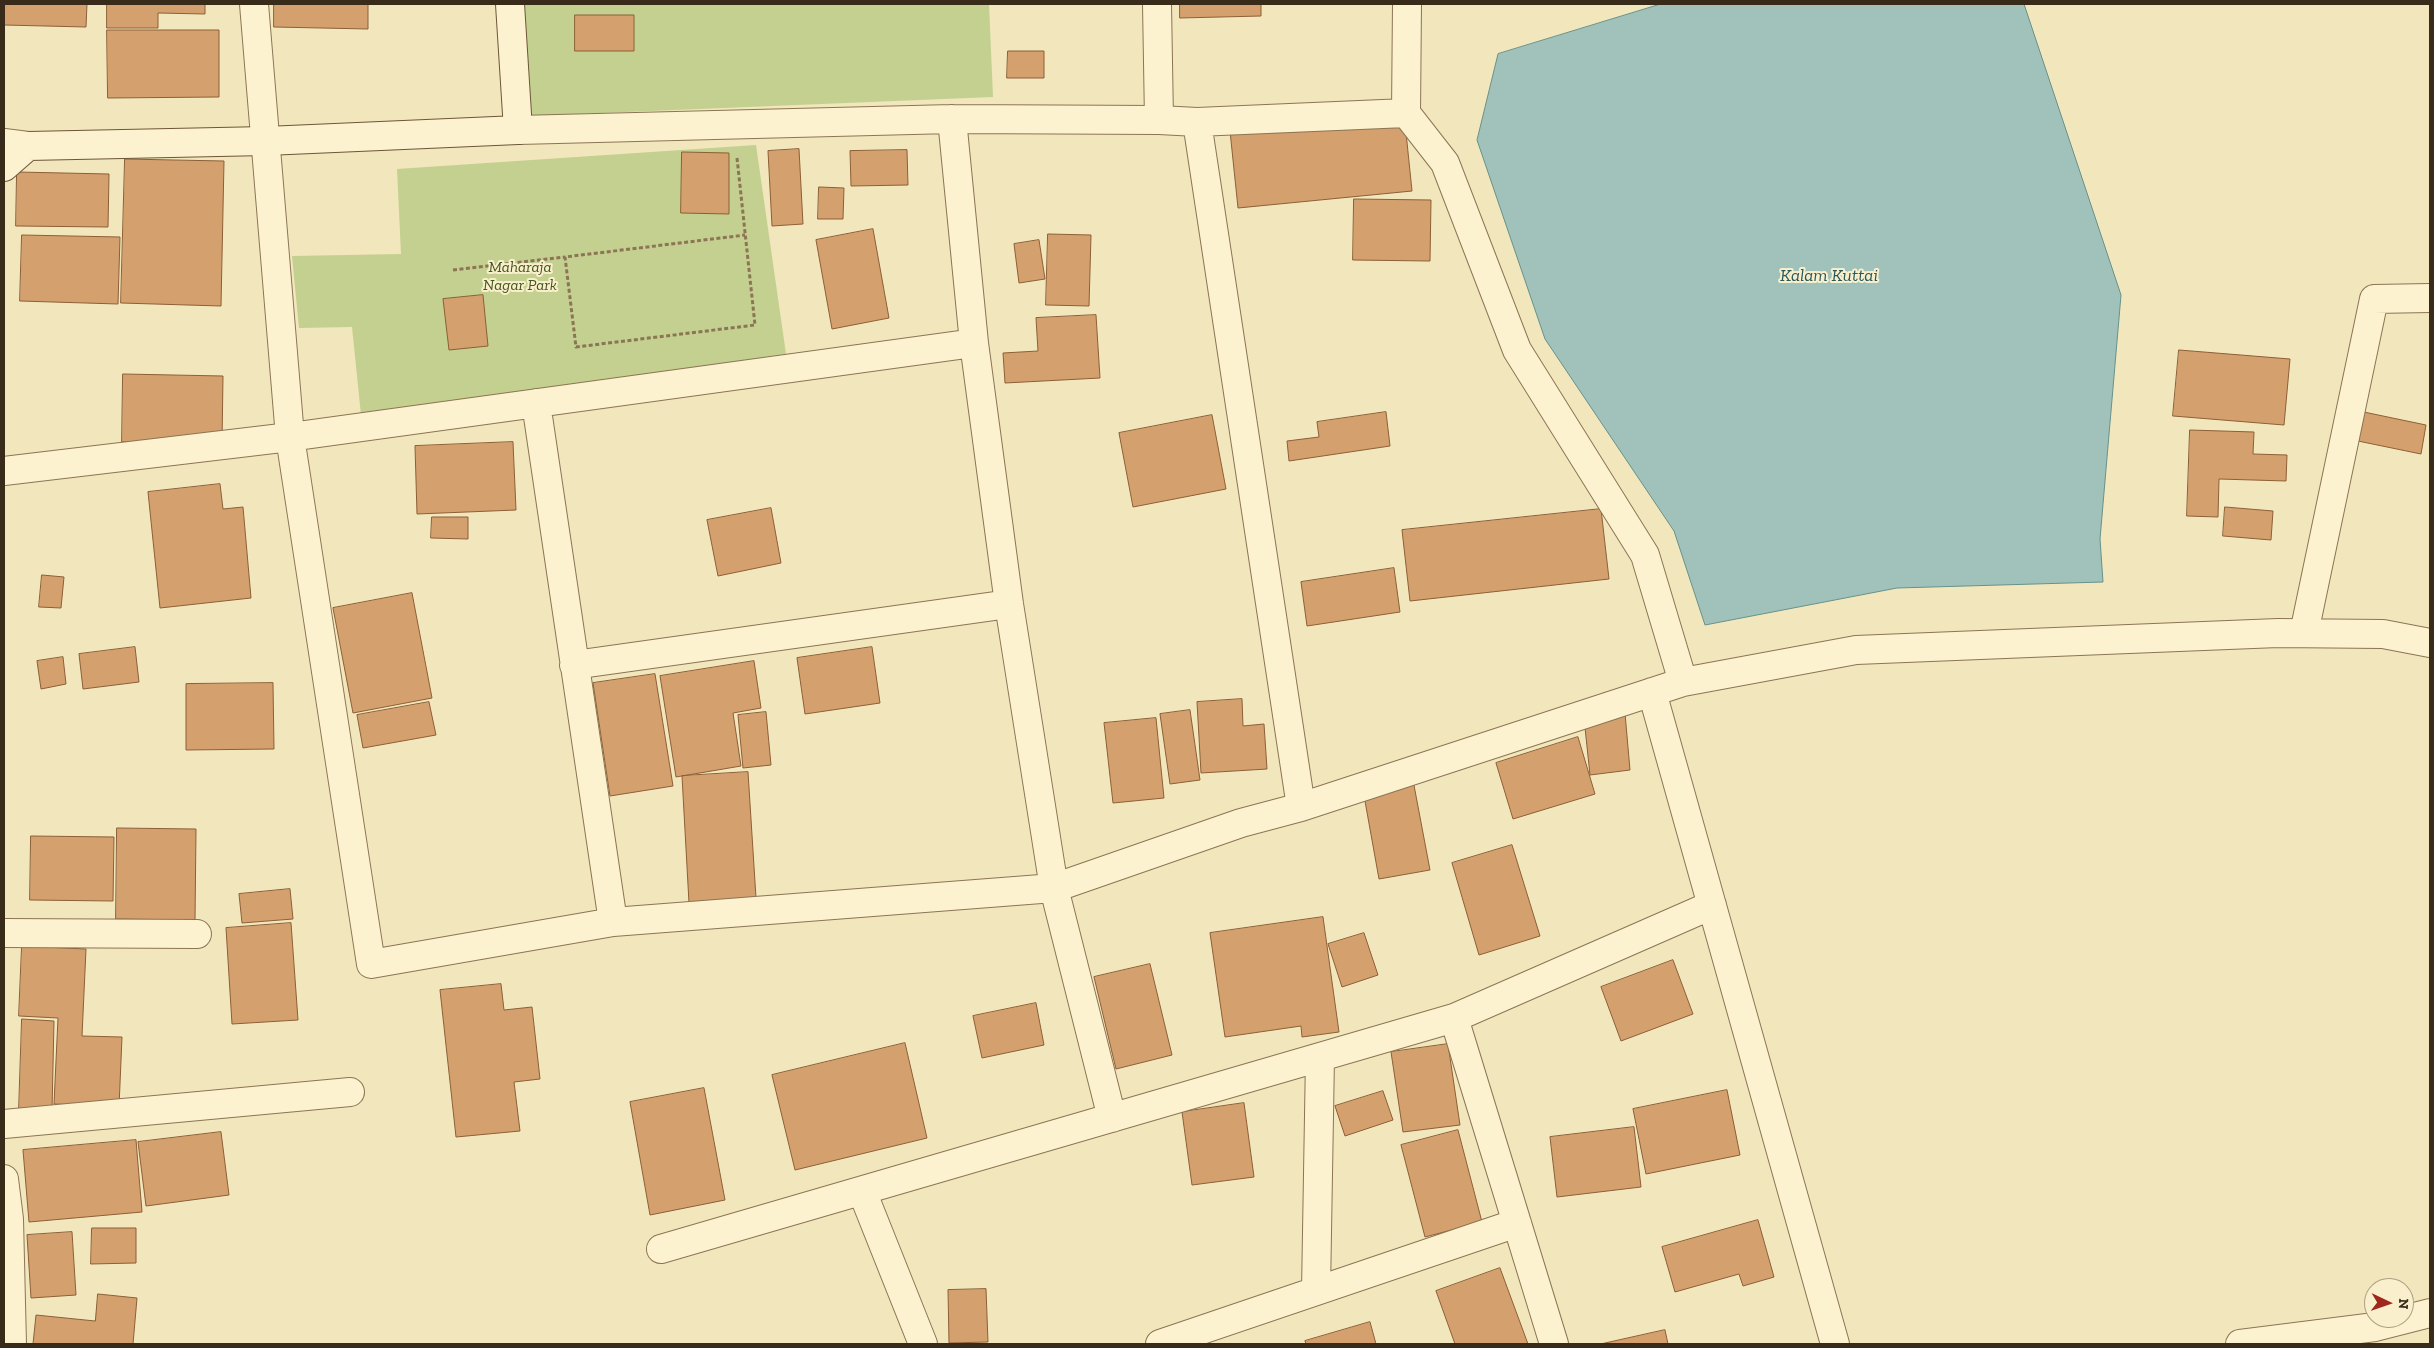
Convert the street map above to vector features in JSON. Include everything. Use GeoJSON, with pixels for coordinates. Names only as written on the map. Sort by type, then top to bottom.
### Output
{"type":"FeatureCollection","features":[{"type":"Feature","properties":{"kind":"street"},"geometry":{"type":"LineString","coordinates":[[254,4],[290,437],[371,964],[613,922],[1054,888],[1241,823],[1301,807],[1683,682],[1856,650],[2304,633],[2383,634],[2430,643]]}},
{"type":"Feature","properties":{"kind":"street"},"geometry":{"type":"LineString","coordinates":[[510,4],[518,130]]}},
{"type":"Feature","properties":{"kind":"street"},"geometry":{"type":"LineString","coordinates":[[1157,4],[1159,120]]}},
{"type":"Feature","properties":{"kind":"street"},"geometry":{"type":"LineString","coordinates":[[1407,4],[1406,113],[1444,163],[1516,350],[1645,555],[1683,682]]}},
{"type":"Feature","properties":{"kind":"street"},"geometry":{"type":"LineString","coordinates":[[4,167],[16,144],[266,141],[518,130],[952,120],[1159,120],[1197,122],[1406,113]]}},
{"type":"Feature","properties":{"kind":"street"},"geometry":{"type":"LineString","coordinates":[[952,120],[974,343],[1009,604],[1054,888],[1112,1118]]}},
{"type":"Feature","properties":{"kind":"street"},"geometry":{"type":"LineString","coordinates":[[1197,122],[1301,807]]}},
{"type":"Feature","properties":{"kind":"street"},"geometry":{"type":"LineString","coordinates":[[2304,633],[2374,299],[2430,298]]}},
{"type":"Feature","properties":{"kind":"street"},"geometry":{"type":"LineString","coordinates":[[4,471],[290,437],[974,343]]}},
{"type":"Feature","properties":{"kind":"street"},"geometry":{"type":"LineString","coordinates":[[536,403],[613,922]]}},
{"type":"Feature","properties":{"kind":"street"},"geometry":{"type":"LineString","coordinates":[[574,665],[1009,604]]}},
{"type":"Feature","properties":{"kind":"street"},"geometry":{"type":"LineString","coordinates":[[1652,692],[1835,1344]]}},
{"type":"Feature","properties":{"kind":"street"},"geometry":{"type":"LineString","coordinates":[[660,1249],[1454,1018],[1712,906]]}},
{"type":"Feature","properties":{"kind":"street"},"geometry":{"type":"LineString","coordinates":[[4,933],[197,934]]}},
{"type":"Feature","properties":{"kind":"street"},"geometry":{"type":"LineString","coordinates":[[1454,1018],[1554,1344]]}},
{"type":"Feature","properties":{"kind":"street"},"geometry":{"type":"LineString","coordinates":[[1316,1291],[1320,1057]]}},
{"type":"Feature","properties":{"kind":"street"},"geometry":{"type":"LineString","coordinates":[[4,1124],[350,1092]]}},
{"type":"Feature","properties":{"kind":"street"},"geometry":{"type":"LineString","coordinates":[[4,1179],[9,1219],[12,1344]]}},
{"type":"Feature","properties":{"kind":"street"},"geometry":{"type":"LineString","coordinates":[[862,1191],[923,1344]]}},
{"type":"Feature","properties":{"kind":"street"},"geometry":{"type":"LineString","coordinates":[[1160,1344],[1517,1223]]}},
{"type":"Feature","properties":{"kind":"street"},"geometry":{"type":"LineString","coordinates":[[2240,1344],[2377,1336],[2430,1313]]}},
{"type":"Feature","properties":{"kind":"path"},"geometry":{"type":"LineString","coordinates":[[565,257],[576,347],[755,325],[733,125]]}},
{"type":"Feature","properties":{"kind":"path"},"geometry":{"type":"LineString","coordinates":[[453,270],[745,235]]}},
{"type":"Feature","properties":{"kind":"green space"},"geometry":{"type":"Polygon","coordinates":[[[522,4],[989,4],[993,97],[528,116],[522,4]]]}},
{"type":"Feature","properties":{"kind":"green space","name":"Maharaja Nagar Park"},"geometry":{"type":"Polygon","coordinates":[[[756,145],[786,354],[361,415],[352,327],[299,328],[292,256],[401,254],[397,169],[756,145]]]}},
{"type":"Feature","properties":{"kind":"water","name":"Kalam Kuttai"},"geometry":{"type":"Polygon","coordinates":[[[1661,4],[2024,4],[2121,295],[2100,539],[2103,582],[1897,588],[1705,625],[1674,531],[1545,339],[1477,140],[1498,54],[1661,4]]]}},
{"type":"Feature","properties":{"kind":"building"},"geometry":{"type":"Polygon","coordinates":[[[4,4],[87,4],[86,27],[4,25],[4,4]]]}},
{"type":"Feature","properties":{"kind":"building"},"geometry":{"type":"Polygon","coordinates":[[[107,4],[205,4],[205,14],[158,13],[158,28],[107,28],[107,4]]]}},
{"type":"Feature","properties":{"kind":"building"},"geometry":{"type":"Polygon","coordinates":[[[274,4],[368,4],[368,29],[274,27],[274,4]]]}},
{"type":"Feature","properties":{"kind":"building"},"geometry":{"type":"Polygon","coordinates":[[[1180,4],[1261,4],[1261,16],[1180,18],[1180,4]]]}},
{"type":"Feature","properties":{"kind":"building"},"geometry":{"type":"Polygon","coordinates":[[[575,15],[634,15],[634,51],[575,51],[575,15]]]}},
{"type":"Feature","properties":{"kind":"building"},"geometry":{"type":"Polygon","coordinates":[[[107,30],[219,30],[219,97],[108,98],[107,30]]]}},
{"type":"Feature","properties":{"kind":"building"},"geometry":{"type":"Polygon","coordinates":[[[1008,51],[1044,51],[1044,78],[1007,78],[1008,51]]]}},
{"type":"Feature","properties":{"kind":"building"},"geometry":{"type":"Polygon","coordinates":[[[1404,113],[1412,191],[1238,208],[1230,131],[1404,113]]]}},
{"type":"Feature","properties":{"kind":"building"},"geometry":{"type":"Polygon","coordinates":[[[799,149],[803,224],[772,226],[768,151],[799,149]]]}},
{"type":"Feature","properties":{"kind":"building"},"geometry":{"type":"Polygon","coordinates":[[[907,150],[908,185],[851,186],[850,151],[907,150]]]}},
{"type":"Feature","properties":{"kind":"building"},"geometry":{"type":"Polygon","coordinates":[[[682,152],[729,153],[729,214],[681,213],[682,152]]]}},
{"type":"Feature","properties":{"kind":"building"},"geometry":{"type":"Polygon","coordinates":[[[125,159],[224,161],[221,306],[121,303],[125,159]]]}},
{"type":"Feature","properties":{"kind":"building"},"geometry":{"type":"Polygon","coordinates":[[[17,172],[109,174],[108,227],[16,226],[17,172]]]}},
{"type":"Feature","properties":{"kind":"building"},"geometry":{"type":"Polygon","coordinates":[[[819,187],[844,188],[843,219],[818,219],[819,187]]]}},
{"type":"Feature","properties":{"kind":"building"},"geometry":{"type":"Polygon","coordinates":[[[1354,199],[1431,200],[1430,261],[1353,260],[1354,199]]]}},
{"type":"Feature","properties":{"kind":"building"},"geometry":{"type":"Polygon","coordinates":[[[873,229],[889,318],[832,329],[816,240],[873,229]]]}},
{"type":"Feature","properties":{"kind":"building"},"geometry":{"type":"Polygon","coordinates":[[[1048,234],[1091,235],[1089,306],[1046,305],[1048,234]]]}},
{"type":"Feature","properties":{"kind":"building"},"geometry":{"type":"Polygon","coordinates":[[[22,235],[120,237],[118,304],[20,301],[22,235]]]}},
{"type":"Feature","properties":{"kind":"building"},"geometry":{"type":"Polygon","coordinates":[[[1039,240],[1045,279],[1019,283],[1014,244],[1039,240]]]}},
{"type":"Feature","properties":{"kind":"building"},"geometry":{"type":"Polygon","coordinates":[[[483,295],[488,346],[449,350],[443,299],[483,295]]]}},
{"type":"Feature","properties":{"kind":"building"},"geometry":{"type":"Polygon","coordinates":[[[1096,315],[1100,378],[1005,383],[1003,353],[1038,351],[1036,318],[1096,315]]]}},
{"type":"Feature","properties":{"kind":"building"},"geometry":{"type":"Polygon","coordinates":[[[2179,350],[2290,359],[2284,425],[2173,416],[2179,350]]]}},
{"type":"Feature","properties":{"kind":"building"},"geometry":{"type":"Polygon","coordinates":[[[123,374],[223,376],[222,443],[122,442],[123,374]]]}},
{"type":"Feature","properties":{"kind":"building"},"geometry":{"type":"Polygon","coordinates":[[[2359,411],[2426,425],[2421,454],[2353,440],[2359,411]]]}},
{"type":"Feature","properties":{"kind":"building"},"geometry":{"type":"Polygon","coordinates":[[[1386,412],[1390,446],[1289,461],[1287,441],[1319,437],[1317,422],[1386,412]]]}},
{"type":"Feature","properties":{"kind":"building"},"geometry":{"type":"Polygon","coordinates":[[[1212,415],[1226,489],[1133,507],[1119,433],[1212,415]]]}},
{"type":"Feature","properties":{"kind":"building"},"geometry":{"type":"Polygon","coordinates":[[[2190,430],[2254,432],[2253,454],[2287,455],[2286,481],[2219,479],[2218,517],[2187,516],[2190,430]]]}},
{"type":"Feature","properties":{"kind":"building"},"geometry":{"type":"Polygon","coordinates":[[[513,442],[516,510],[417,514],[415,446],[513,442]]]}},
{"type":"Feature","properties":{"kind":"building"},"geometry":{"type":"Polygon","coordinates":[[[220,484],[223,509],[243,507],[251,598],[160,608],[148,492],[220,484]]]}},
{"type":"Feature","properties":{"kind":"building"},"geometry":{"type":"Polygon","coordinates":[[[2225,507],[2273,511],[2271,540],[2223,536],[2225,507]]]}},
{"type":"Feature","properties":{"kind":"building"},"geometry":{"type":"Polygon","coordinates":[[[771,508],[781,563],[718,576],[707,520],[771,508]]]}},
{"type":"Feature","properties":{"kind":"building"},"geometry":{"type":"Polygon","coordinates":[[[1601,509],[1609,579],[1410,601],[1402,530],[1601,509]]]}},
{"type":"Feature","properties":{"kind":"building"},"geometry":{"type":"Polygon","coordinates":[[[432,517],[468,517],[468,539],[431,538],[432,517]]]}},
{"type":"Feature","properties":{"kind":"building"},"geometry":{"type":"Polygon","coordinates":[[[1394,568],[1400,612],[1307,626],[1301,582],[1394,568]]]}},
{"type":"Feature","properties":{"kind":"building"},"geometry":{"type":"Polygon","coordinates":[[[42,575],[64,577],[61,608],[39,607],[42,575]]]}},
{"type":"Feature","properties":{"kind":"building"},"geometry":{"type":"Polygon","coordinates":[[[412,593],[432,698],[353,713],[333,608],[412,593]]]}},
{"type":"Feature","properties":{"kind":"building"},"geometry":{"type":"Polygon","coordinates":[[[135,647],[139,682],[83,689],[79,654],[135,647]]]}},
{"type":"Feature","properties":{"kind":"building"},"geometry":{"type":"Polygon","coordinates":[[[872,647],[880,703],[805,714],[797,658],[872,647]]]}},
{"type":"Feature","properties":{"kind":"building"},"geometry":{"type":"Polygon","coordinates":[[[63,657],[66,684],[41,689],[37,661],[63,657]]]}},
{"type":"Feature","properties":{"kind":"building"},"geometry":{"type":"Polygon","coordinates":[[[754,661],[761,708],[733,713],[741,766],[676,777],[660,676],[754,661]]]}},
{"type":"Feature","properties":{"kind":"building"},"geometry":{"type":"Polygon","coordinates":[[[655,674],[673,786],[610,796],[593,683],[655,674]]]}},
{"type":"Feature","properties":{"kind":"building"},"geometry":{"type":"Polygon","coordinates":[[[273,683],[274,749],[186,750],[186,684],[273,683]]]}},
{"type":"Feature","properties":{"kind":"building"},"geometry":{"type":"Polygon","coordinates":[[[1242,699],[1243,726],[1264,724],[1267,769],[1201,773],[1197,702],[1242,699]]]}},
{"type":"Feature","properties":{"kind":"building"},"geometry":{"type":"Polygon","coordinates":[[[429,702],[436,735],[363,748],[357,715],[429,702]]]}},
{"type":"Feature","properties":{"kind":"building"},"geometry":{"type":"Polygon","coordinates":[[[1190,710],[1200,780],[1170,784],[1160,714],[1190,710]]]}},
{"type":"Feature","properties":{"kind":"building"},"geometry":{"type":"Polygon","coordinates":[[[766,712],[771,765],[743,768],[738,715],[766,712]]]}},
{"type":"Feature","properties":{"kind":"building"},"geometry":{"type":"Polygon","coordinates":[[[1625,713],[1630,770],[1590,775],[1584,718],[1625,713]]]}},
{"type":"Feature","properties":{"kind":"building"},"geometry":{"type":"Polygon","coordinates":[[[1156,718],[1164,798],[1113,803],[1104,723],[1156,718]]]}},
{"type":"Feature","properties":{"kind":"building"},"geometry":{"type":"Polygon","coordinates":[[[1578,737],[1595,794],[1513,819],[1496,763],[1578,737]]]}},
{"type":"Feature","properties":{"kind":"building"},"geometry":{"type":"Polygon","coordinates":[[[748,772],[756,898],[689,903],[682,776],[748,772]]]}},
{"type":"Feature","properties":{"kind":"building"},"geometry":{"type":"Polygon","coordinates":[[[1413,780],[1430,870],[1379,879],[1363,790],[1413,780]]]}},
{"type":"Feature","properties":{"kind":"building"},"geometry":{"type":"Polygon","coordinates":[[[117,828],[196,829],[195,920],[116,919],[117,828]]]}},
{"type":"Feature","properties":{"kind":"building"},"geometry":{"type":"Polygon","coordinates":[[[31,836],[114,837],[113,901],[30,900],[31,836]]]}},
{"type":"Feature","properties":{"kind":"building"},"geometry":{"type":"Polygon","coordinates":[[[1512,845],[1540,936],[1479,955],[1452,863],[1512,845]]]}},
{"type":"Feature","properties":{"kind":"building"},"geometry":{"type":"Polygon","coordinates":[[[290,889],[293,919],[242,923],[239,894],[290,889]]]}},
{"type":"Feature","properties":{"kind":"building"},"geometry":{"type":"Polygon","coordinates":[[[1323,917],[1339,1032],[1302,1037],[1301,1026],[1225,1037],[1210,933],[1323,917]]]}},
{"type":"Feature","properties":{"kind":"building"},"geometry":{"type":"Polygon","coordinates":[[[291,923],[298,1020],[232,1024],[226,928],[291,923]]]}},
{"type":"Feature","properties":{"kind":"building"},"geometry":{"type":"Polygon","coordinates":[[[1364,933],[1378,975],[1342,987],[1328,944],[1364,933]]]}},
{"type":"Feature","properties":{"kind":"building"},"geometry":{"type":"Polygon","coordinates":[[[22,946],[86,949],[82,1036],[122,1037],[119,1107],[54,1104],[58,1018],[19,1016],[22,946]]]}},
{"type":"Feature","properties":{"kind":"building"},"geometry":{"type":"Polygon","coordinates":[[[1673,960],[1693,1014],[1621,1041],[1601,987],[1673,960]]]}},
{"type":"Feature","properties":{"kind":"building"},"geometry":{"type":"Polygon","coordinates":[[[1150,964],[1172,1055],[1116,1069],[1094,977],[1150,964]]]}},
{"type":"Feature","properties":{"kind":"building"},"geometry":{"type":"Polygon","coordinates":[[[501,984],[504,1010],[532,1007],[540,1079],[514,1082],[520,1131],[456,1137],[440,990],[501,984]]]}},
{"type":"Feature","properties":{"kind":"building"},"geometry":{"type":"Polygon","coordinates":[[[1036,1003],[1044,1045],[982,1058],[973,1016],[1036,1003]]]}},
{"type":"Feature","properties":{"kind":"building"},"geometry":{"type":"Polygon","coordinates":[[[22,1019],[54,1021],[52,1111],[19,1110],[22,1019]]]}},
{"type":"Feature","properties":{"kind":"building"},"geometry":{"type":"Polygon","coordinates":[[[905,1043],[927,1138],[795,1170],[772,1075],[905,1043]]]}},
{"type":"Feature","properties":{"kind":"building"},"geometry":{"type":"Polygon","coordinates":[[[1448,1044],[1460,1125],[1403,1132],[1391,1052],[1448,1044]]]}},
{"type":"Feature","properties":{"kind":"building"},"geometry":{"type":"Polygon","coordinates":[[[704,1088],[725,1200],[650,1215],[630,1102],[704,1088]]]}},
{"type":"Feature","properties":{"kind":"building"},"geometry":{"type":"Polygon","coordinates":[[[1727,1090],[1740,1155],[1646,1174],[1633,1109],[1727,1090]]]}},
{"type":"Feature","properties":{"kind":"building"},"geometry":{"type":"Polygon","coordinates":[[[1383,1091],[1393,1120],[1345,1136],[1335,1106],[1383,1091]]]}},
{"type":"Feature","properties":{"kind":"building"},"geometry":{"type":"Polygon","coordinates":[[[1244,1103],[1254,1177],[1192,1185],[1182,1112],[1244,1103]]]}},
{"type":"Feature","properties":{"kind":"building"},"geometry":{"type":"Polygon","coordinates":[[[1634,1127],[1641,1187],[1557,1197],[1550,1137],[1634,1127]]]}},
{"type":"Feature","properties":{"kind":"building"},"geometry":{"type":"Polygon","coordinates":[[[1458,1130],[1482,1222],[1425,1237],[1401,1145],[1458,1130]]]}},
{"type":"Feature","properties":{"kind":"building"},"geometry":{"type":"Polygon","coordinates":[[[221,1132],[229,1195],[146,1206],[138,1142],[221,1132]]]}},
{"type":"Feature","properties":{"kind":"building"},"geometry":{"type":"Polygon","coordinates":[[[136,1140],[142,1212],[29,1222],[23,1150],[136,1140]]]}},
{"type":"Feature","properties":{"kind":"building"},"geometry":{"type":"Polygon","coordinates":[[[1758,1220],[1774,1277],[1743,1286],[1739,1274],[1675,1292],[1662,1247],[1758,1220]]]}},
{"type":"Feature","properties":{"kind":"building"},"geometry":{"type":"Polygon","coordinates":[[[92,1228],[136,1228],[136,1263],[91,1264],[92,1228]]]}},
{"type":"Feature","properties":{"kind":"building"},"geometry":{"type":"Polygon","coordinates":[[[72,1232],[76,1295],[31,1298],[27,1235],[72,1232]]]}},
{"type":"Feature","properties":{"kind":"building"},"geometry":{"type":"Polygon","coordinates":[[[1500,1268],[1528,1344],[1455,1344],[1436,1291],[1500,1268]]]}},
{"type":"Feature","properties":{"kind":"building"},"geometry":{"type":"Polygon","coordinates":[[[986,1289],[988,1342],[949,1343],[948,1290],[986,1289]]]}},
{"type":"Feature","properties":{"kind":"building"},"geometry":{"type":"Polygon","coordinates":[[[98,1294],[137,1298],[133,1344],[33,1344],[36,1315],[95,1321],[98,1294]]]}},
{"type":"Feature","properties":{"kind":"building"},"geometry":{"type":"Polygon","coordinates":[[[1370,1322],[1376,1344],[1306,1344],[1305,1341],[1370,1322]]]}},
{"type":"Feature","properties":{"kind":"building"},"geometry":{"type":"Polygon","coordinates":[[[1665,1330],[1668,1344],[1601,1344],[1665,1330]]]}}]}
